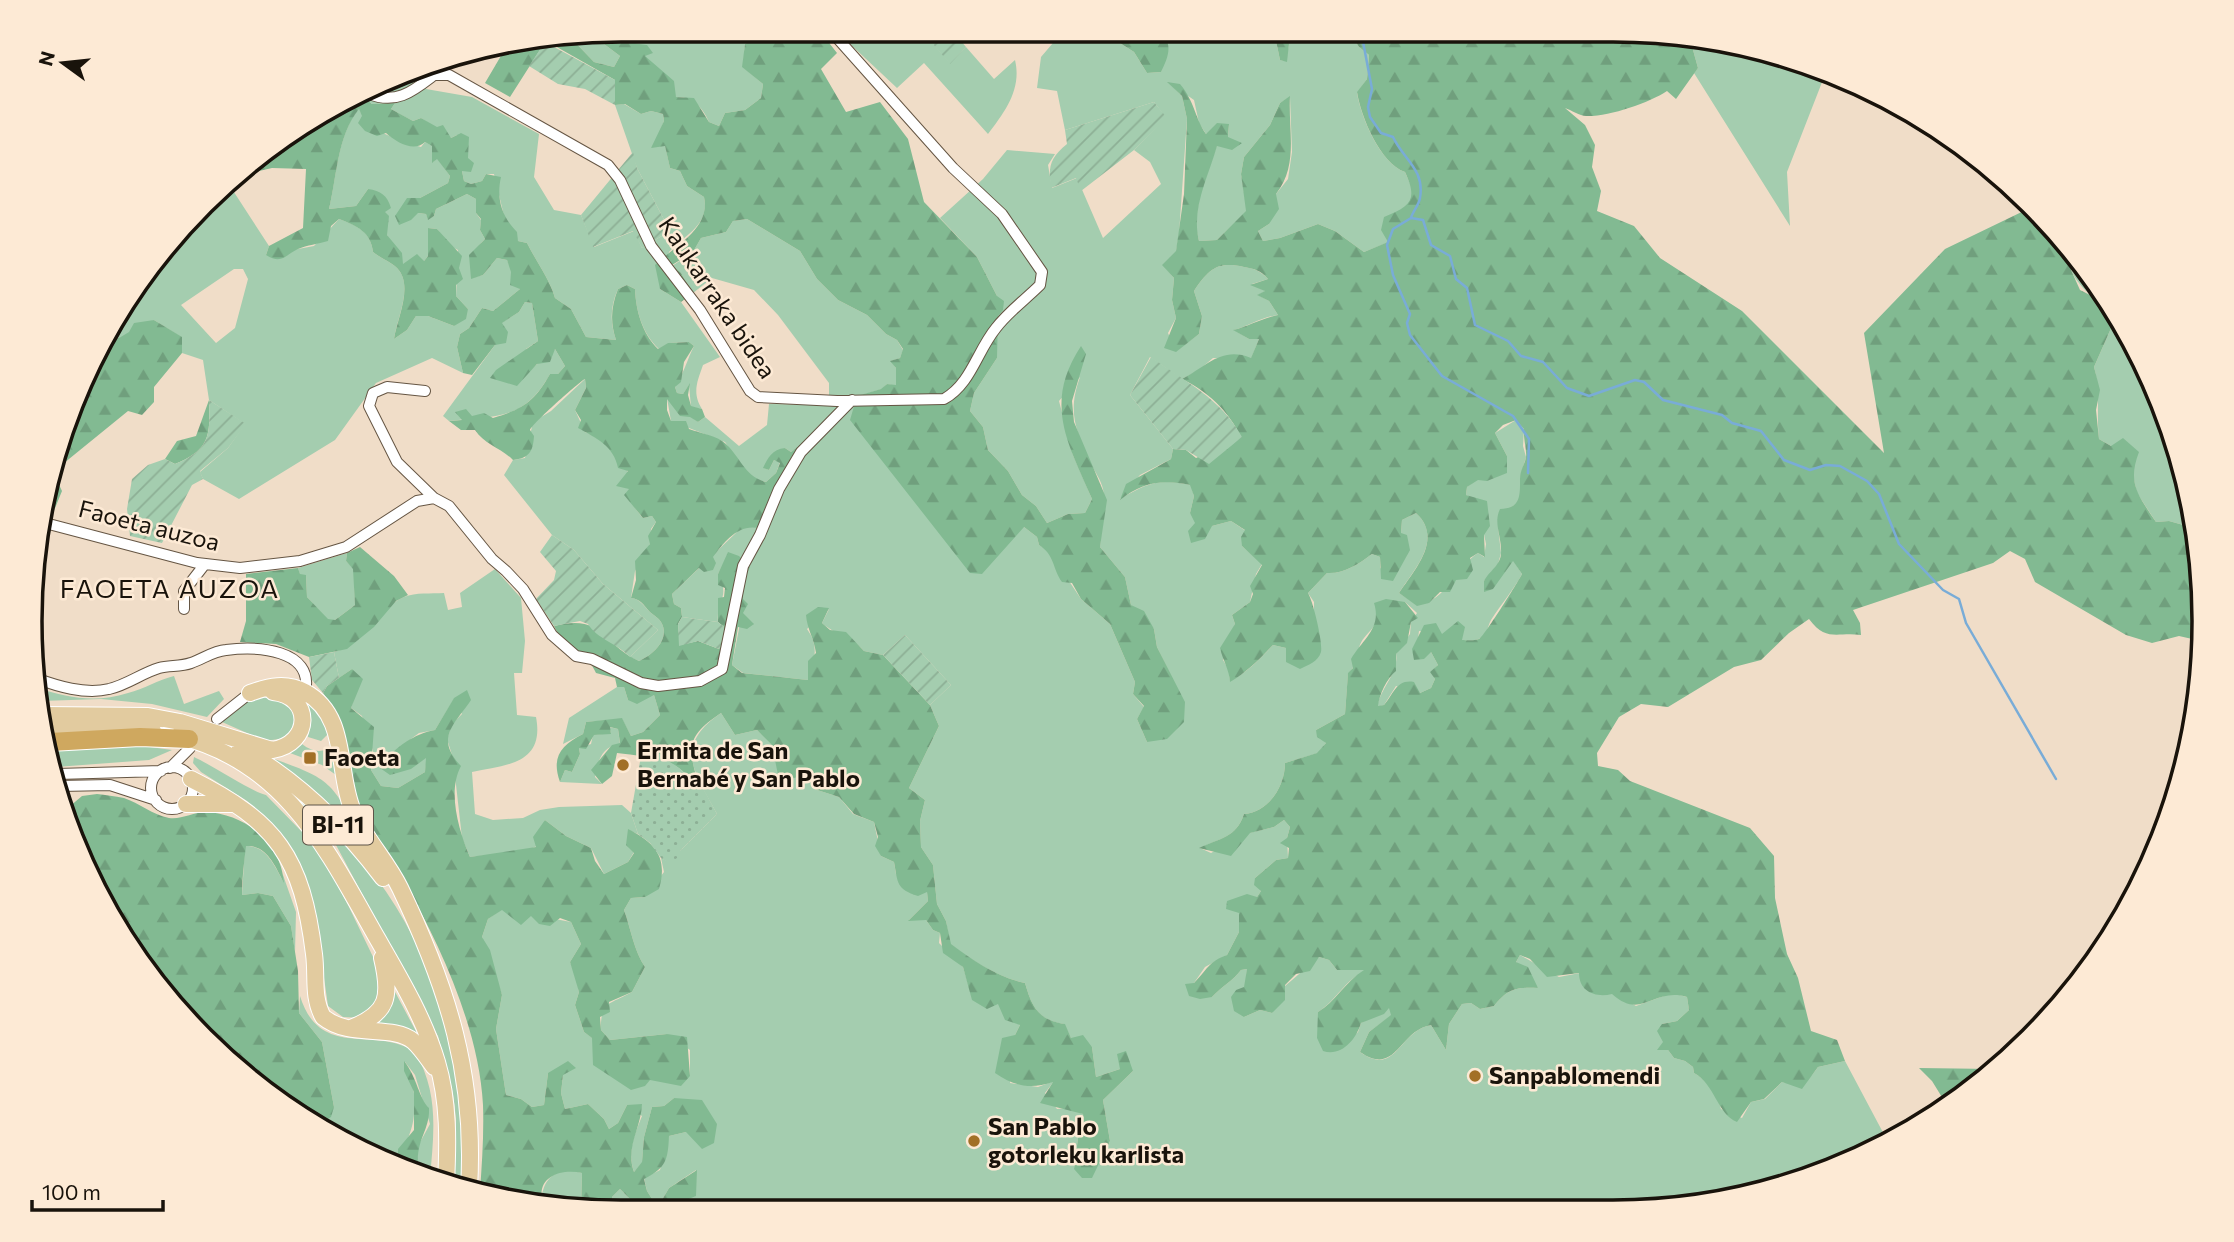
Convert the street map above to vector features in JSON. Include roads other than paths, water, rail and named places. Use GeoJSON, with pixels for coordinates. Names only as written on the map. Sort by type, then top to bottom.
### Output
{"type":"FeatureCollection","features":[{"type":"Feature","properties":{"kind":"highway"},"geometry":{"type":"LineString","coordinates":[[55,742],[139,737],[189,739]]}},
{"type":"Feature","properties":{"kind":"main road"},"geometry":{"type":"LineString","coordinates":[[250,693],[283,685],[305,692],[321,704],[332,722],[352,810],[399,885],[426,948]]}},
{"type":"Feature","properties":{"kind":"main road"},"geometry":{"type":"LineString","coordinates":[[217,727],[272,750],[297,739],[302,727],[302,712],[291,698],[280,692],[250,693]]}},
{"type":"Feature","properties":{"kind":"main road","name":"BI-11"},"geometry":{"type":"LineString","coordinates":[[50,715],[135,714],[217,727],[276,770],[328,814],[383,879],[426,948],[448,1003],[462,1056],[470,1123],[469,1179]]}},
{"type":"Feature","properties":{"kind":"main road","name":"BI-11"},"geometry":{"type":"LineString","coordinates":[[52,729],[130,729],[189,739],[222,752],[262,775],[301,813],[330,853],[423,1024],[441,1078],[448,1136],[446,1173]]}},
{"type":"Feature","properties":{"kind":"main road"},"geometry":{"type":"LineString","coordinates":[[187,775],[260,820],[283,849],[306,908],[314,958],[317,1007],[330,1023],[348,1029],[404,1036],[413,1041],[441,1078]]}},
{"type":"Feature","properties":{"kind":"main road"},"geometry":{"type":"LineString","coordinates":[[186,804],[233,804]]}},
{"type":"Feature","properties":{"kind":"main road"},"geometry":{"type":"LineString","coordinates":[[348,1029],[376,1017],[387,995],[387,979],[377,938]]}},
{"type":"Feature","properties":{"kind":"street","name":"Kaukarraka bidea"},"geometry":{"type":"LineString","coordinates":[[378,96],[392,99],[411,94],[434,75],[449,75],[608,165],[620,180],[651,246],[700,310],[750,391],[758,397],[944,399],[957,392],[998,324],[1043,279],[1042,272],[1002,214],[953,169],[842,42]]}},
{"type":"Feature","properties":{"kind":"street"},"geometry":{"type":"LineString","coordinates":[[425,391],[383,388],[373,393],[369,405],[397,462],[435,498],[449,506],[492,559],[523,589],[552,635],[576,656],[592,659],[641,684],[689,683],[713,676],[722,669],[727,656],[743,566],[760,535],[779,489],[801,452],[852,400]]}},
{"type":"Feature","properties":{"kind":"street","name":"Faoeta auzoa"},"geometry":{"type":"LineString","coordinates":[[50,525],[205,564],[240,568],[327,554],[346,547],[417,501],[435,498]]}},
{"type":"Feature","properties":{"kind":"street"},"geometry":{"type":"LineString","coordinates":[[184,609],[184,591],[205,564]]}},
{"type":"Feature","properties":{"kind":"street"},"geometry":{"type":"LineString","coordinates":[[45,681],[77,689],[110,689],[158,668],[190,664],[227,649],[286,654],[302,665],[307,682],[305,692]]}},
{"type":"Feature","properties":{"kind":"street"},"geometry":{"type":"LineString","coordinates":[[217,727],[237,700],[250,693]]}},
{"type":"Feature","properties":{"kind":"street"},"geometry":{"type":"LineString","coordinates":[[67,786],[110,785],[156,800],[169,809],[186,804],[193,792],[187,775],[190,748],[165,769],[152,786],[156,800]]}},
{"type":"Feature","properties":{"kind":"street"},"geometry":{"type":"LineString","coordinates":[[63,774],[165,769],[187,775]]}},
{"type":"Feature","properties":{"kind":"waterway"},"geometry":{"type":"LineString","coordinates":[[1363,42],[1372,89],[1368,107],[1370,117],[1381,133],[1393,137],[1416,172],[1421,188],[1420,198],[1411,218],[1423,220],[1431,245],[1450,256],[1456,279],[1467,288],[1475,325],[1508,341],[1521,356],[1543,362],[1567,388],[1589,396],[1635,380],[1644,382],[1663,400],[1722,415],[1732,423],[1761,431],[1784,460],[1810,470],[1826,465],[1840,466],[1867,481],[1879,494],[1899,544],[1943,590],[1959,599],[1966,623],[2056,779]]}},
{"type":"Feature","properties":{"kind":"waterway"},"geometry":{"type":"LineString","coordinates":[[1411,218],[1393,229],[1387,245],[1393,275],[1410,314],[1407,323],[1410,335],[1442,376],[1513,416],[1529,439],[1528,473]]}},
{"type":"Feature","properties":{"kind":"place","name":"Faoeta"},"geometry":{"type":"Point","coordinates":[310,758]}},
{"type":"Feature","properties":{"kind":"place","name":"Ermita de San Bernabé y San Pablo"},"geometry":{"type":"Point","coordinates":[623,765]}},
{"type":"Feature","properties":{"kind":"place","name":"Sanpablomendi"},"geometry":{"type":"Point","coordinates":[1475,1076]}},
{"type":"Feature","properties":{"kind":"place","name":"San Pablo gotorleku karlista"},"geometry":{"type":"Point","coordinates":[974,1141]}},
{"type":"Feature","properties":{"kind":"district","name":"FAOETA AUZOA"},"geometry":{"type":"Point","coordinates":[170,589]}}]}
